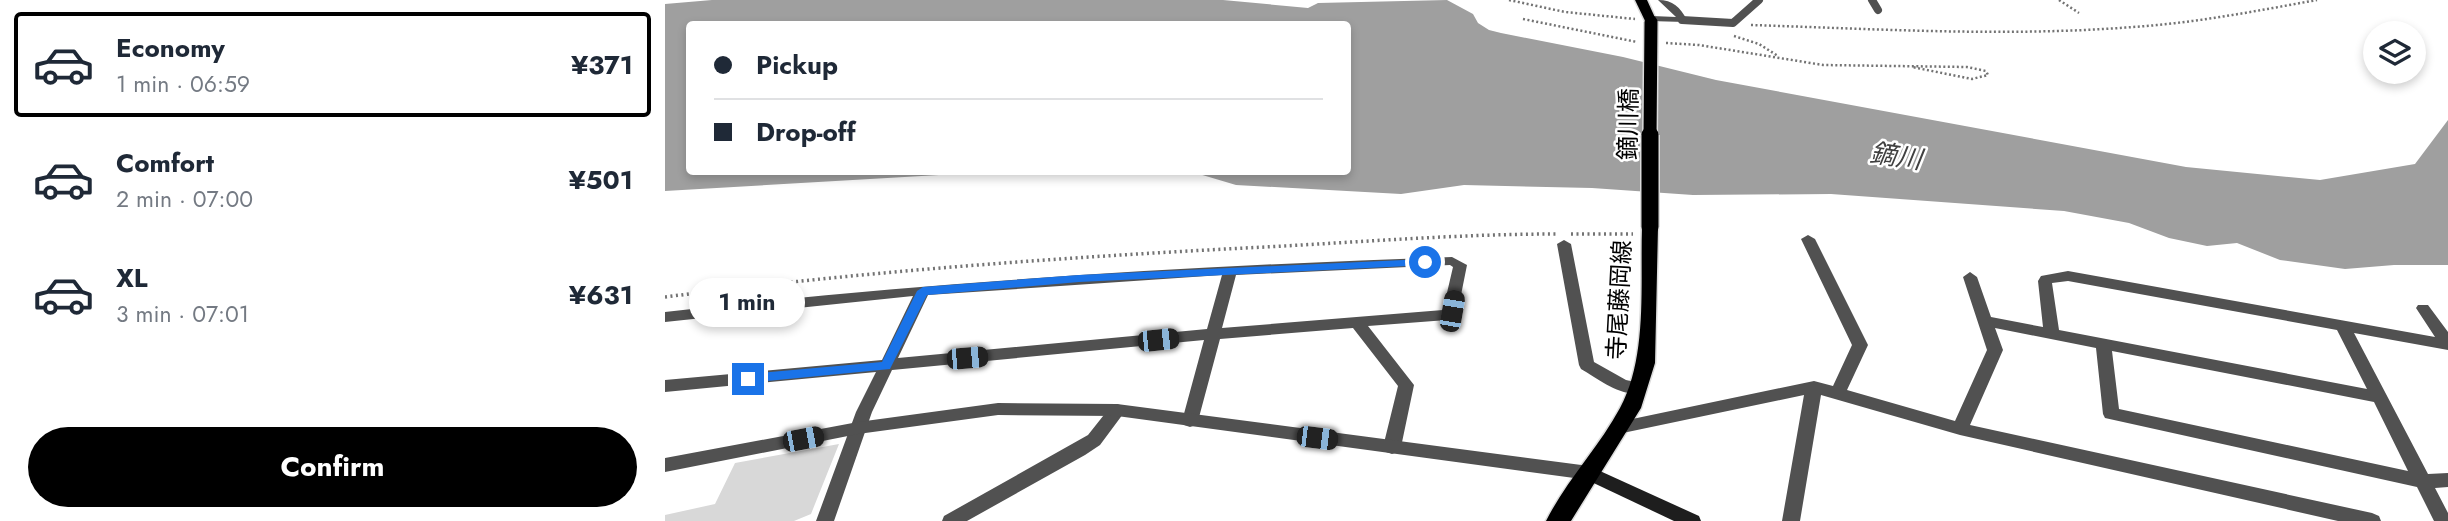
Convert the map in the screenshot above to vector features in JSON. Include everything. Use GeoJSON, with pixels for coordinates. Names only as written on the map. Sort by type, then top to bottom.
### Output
{"type":"FeatureCollection","features":[{"type":"Feature","properties":{"kind":"main road"},"geometry":{"type":"LineString","coordinates":[[1641,0],[1652,20]]}},
{"type":"Feature","properties":{"kind":"main road","name":"鏑川橋"},"geometry":{"type":"LineString","coordinates":[[1649,231],[1652,20]]}},
{"type":"Feature","properties":{"kind":"main road","name":"寺尾藤岡線"},"geometry":{"type":"LineString","coordinates":[[1558,521],[1618,428],[1638,388],[1648,338],[1649,231]]}},
{"type":"Feature","properties":{"kind":"main road"},"geometry":{"type":"LineString","coordinates":[[1589,473],[1692,521]]}},
{"type":"Feature","properties":{"kind":"street"},"geometry":{"type":"LineString","coordinates":[[1652,20],[1682,20],[1678,12],[1663,0]]}},
{"type":"Feature","properties":{"kind":"street"},"geometry":{"type":"LineString","coordinates":[[1808,239],[1860,345],[1838,392]]}},
{"type":"Feature","properties":{"kind":"street"},"geometry":{"type":"LineString","coordinates":[[1564,244],[1587,365],[1622,385],[1638,388]]}},
{"type":"Feature","properties":{"kind":"street"},"geometry":{"type":"LineString","coordinates":[[665,317],[818,298],[923,291],[1230,271],[1452,261],[1460,265],[1452,311],[1447,315],[1212,334],[665,386]]}},
{"type":"Feature","properties":{"kind":"street"},"geometry":{"type":"LineString","coordinates":[[1190,421],[1230,271]]}},
{"type":"Feature","properties":{"kind":"street"},"geometry":{"type":"LineString","coordinates":[[2052,334],[2045,281],[2068,276],[2344,328],[2448,344]]}},
{"type":"Feature","properties":{"kind":"street"},"geometry":{"type":"LineString","coordinates":[[1959,429],[1995,351],[1970,277]]}},
{"type":"Feature","properties":{"kind":"street"},"geometry":{"type":"LineString","coordinates":[[825,521],[857,428],[923,291]]}},
{"type":"Feature","properties":{"kind":"street"},"geometry":{"type":"LineString","coordinates":[[2423,308],[2448,344]]}},
{"type":"Feature","properties":{"kind":"street"},"geometry":{"type":"LineString","coordinates":[[1986,321],[2379,397]]}},
{"type":"Feature","properties":{"kind":"street"},"geometry":{"type":"LineString","coordinates":[[1357,323],[1406,385],[1392,447]]}},
{"type":"Feature","properties":{"kind":"street"},"geometry":{"type":"LineString","coordinates":[[2344,328],[2443,521]]}},
{"type":"Feature","properties":{"kind":"street"},"geometry":{"type":"LineString","coordinates":[[2103,344],[2111,414],[2422,481],[2448,480]]}},
{"type":"Feature","properties":{"kind":"street"},"geometry":{"type":"LineString","coordinates":[[1791,521],[1814,387]]}},
{"type":"Feature","properties":{"kind":"street"},"geometry":{"type":"LineString","coordinates":[[1618,428],[1814,387],[1959,429],[2372,521]]}},
{"type":"Feature","properties":{"kind":"street"},"geometry":{"type":"LineString","coordinates":[[665,465],[857,428],[998,409],[1117,410],[1589,473]]}},
{"type":"Feature","properties":{"kind":"street"},"geometry":{"type":"LineString","coordinates":[[951,521],[1094,440],[1117,410]]}},
{"type":"Feature","properties":{"kind":"lane"},"geometry":{"type":"LineString","coordinates":[[1682,20],[1733,23],[1759,0]]}},
{"type":"Feature","properties":{"kind":"lane"},"geometry":{"type":"LineString","coordinates":[[1872,0],[1878,10]]}},
{"type":"Feature","properties":{"kind":"path"},"geometry":{"type":"LineString","coordinates":[[1509,0],[1598,17],[1652,20]]}},
{"type":"Feature","properties":{"kind":"path"},"geometry":{"type":"LineString","coordinates":[[2059,0],[2079,13]]}},
{"type":"Feature","properties":{"kind":"path"},"geometry":{"type":"LineString","coordinates":[[1754,25],[1886,29],[2108,29],[2230,16],[2317,0]]}},
{"type":"Feature","properties":{"kind":"path"},"geometry":{"type":"LineString","coordinates":[[1523,19],[1640,42]]}},
{"type":"Feature","properties":{"kind":"path"},"geometry":{"type":"LineString","coordinates":[[1882,19],[1886,29]]}},
{"type":"Feature","properties":{"kind":"path"},"geometry":{"type":"LineString","coordinates":[[1661,43],[1699,45],[1823,65],[1974,68],[1986,71],[1988,75],[1972,79],[1912,68]]}},
{"type":"Feature","properties":{"kind":"path"},"geometry":{"type":"LineString","coordinates":[[665,297],[830,278],[1087,257],[1511,234],[1649,231]]}},
{"type":"Feature","properties":{"kind":"shaded area"},"geometry":{"type":"Polygon","coordinates":[[[839,444],[811,514],[794,521],[665,521],[665,515],[715,504],[735,463],[839,444]]]}},
{"type":"Feature","properties":{"kind":"water","name":"鏑川"},"geometry":{"type":"Polygon","coordinates":[[[712,0],[1223,0],[1308,8],[1318,3],[1447,0],[1473,14],[1478,23],[1489,30],[1501,33],[1623,57],[1716,80],[2186,167],[2320,180],[2415,164],[2448,120],[2448,265],[2345,269],[2280,260],[2237,243],[2207,246],[2169,238],[2129,223],[2064,211],[1831,194],[1693,195],[1592,188],[1464,185],[1401,194],[1236,185],[1202,175],[1351,175],[1351,21],[686,21],[686,175],[939,175],[665,191],[665,4],[712,0]]]}},
{"type":"Feature","properties":{"kind":"route"},"geometry":{"type":"LineString","coordinates":[[748,379],[886,366],[923,291],[1079,279],[1425,262]]}}]}
